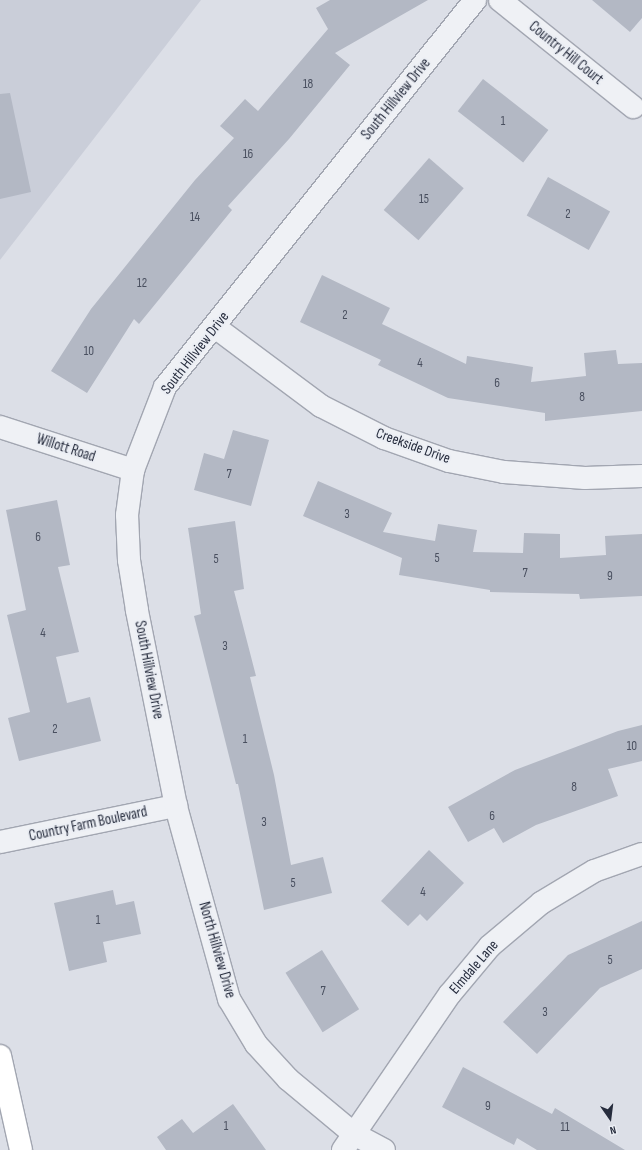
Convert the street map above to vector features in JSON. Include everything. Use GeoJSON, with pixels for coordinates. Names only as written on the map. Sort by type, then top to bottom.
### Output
{"type":"FeatureCollection","features":[{"type":"Feature","properties":{"kind":"main road"},"geometry":{"type":"LineString","coordinates":[[0,1056],[21,1150]]}},
{"type":"Feature","properties":{"kind":"street","name":"South Hillview Drive"},"geometry":{"type":"LineString","coordinates":[[176,806],[128,560],[127,516],[133,470],[165,387],[215,327],[475,0]]}},
{"type":"Feature","properties":{"kind":"street","name":"Country Hill Court"},"geometry":{"type":"LineString","coordinates":[[500,0],[633,107]]}},
{"type":"Feature","properties":{"kind":"street","name":"Creekside Drive"},"geometry":{"type":"LineString","coordinates":[[215,327],[321,406],[384,438],[449,461],[504,472],[585,478],[642,476]]}},
{"type":"Feature","properties":{"kind":"street","name":"Willott Road"},"geometry":{"type":"LineString","coordinates":[[0,427],[133,470]]}},
{"type":"Feature","properties":{"kind":"street","name":"Country Farm Boulevard"},"geometry":{"type":"LineString","coordinates":[[0,842],[176,806]]}},
{"type":"Feature","properties":{"kind":"street","name":"North Hillview Drive"},"geometry":{"type":"LineString","coordinates":[[176,806],[229,999],[256,1044],[288,1080],[348,1142],[384,1150]]}},
{"type":"Feature","properties":{"kind":"street","name":"Elmdale Lane"},"geometry":{"type":"LineString","coordinates":[[348,1142],[450,994],[490,946],[541,903],[574,883],[594,871],[642,854]]}},
{"type":"Feature","properties":{"kind":"shaded area"},"geometry":{"type":"Polygon","coordinates":[[[0,0],[201,0],[0,260],[0,0]]]}},
{"type":"Feature","properties":{"kind":"building"},"geometry":{"type":"Polygon","coordinates":[[[330,0],[428,0],[335,53],[350,65],[289,139],[228,206],[232,210],[139,324],[134,319],[87,393],[51,371],[91,309],[195,180],[234,138],[220,126],[245,99],[258,111],[328,29],[316,8],[330,0]]]}},
{"type":"Feature","properties":{"kind":"building"},"geometry":{"type":"Polygon","coordinates":[[[592,0],[642,0],[642,18],[630,32],[592,0]]]}},
{"type":"Feature","properties":{"kind":"building"},"geometry":{"type":"Polygon","coordinates":[[[483,79],[548,130],[523,162],[458,111],[483,79]]]}},
{"type":"Feature","properties":{"kind":"building"},"geometry":{"type":"Polygon","coordinates":[[[10,93],[31,192],[0,199],[0,94],[10,93]]]}},
{"type":"Feature","properties":{"kind":"building"},"geometry":{"type":"Polygon","coordinates":[[[429,158],[464,188],[418,240],[384,210],[429,158]]]}},
{"type":"Feature","properties":{"kind":"building"},"geometry":{"type":"Polygon","coordinates":[[[548,177],[610,211],[589,250],[527,215],[548,177]]]}},
{"type":"Feature","properties":{"kind":"building"},"geometry":{"type":"Polygon","coordinates":[[[322,275],[390,308],[382,324],[466,364],[467,356],[533,367],[531,382],[586,376],[584,353],[616,350],[618,364],[642,363],[642,411],[545,421],[545,413],[448,398],[378,365],[381,360],[300,322],[322,275]]]}},
{"type":"Feature","properties":{"kind":"building"},"geometry":{"type":"Polygon","coordinates":[[[233,430],[269,440],[251,506],[194,490],[204,453],[224,459],[233,430]]]}},
{"type":"Feature","properties":{"kind":"building"},"geometry":{"type":"Polygon","coordinates":[[[318,481],[392,513],[383,532],[435,541],[438,524],[477,530],[473,552],[523,553],[524,533],[560,534],[560,558],[606,555],[605,536],[642,534],[642,596],[580,599],[579,594],[490,592],[490,590],[399,575],[402,558],[303,516],[318,481]]]}},
{"type":"Feature","properties":{"kind":"building"},"geometry":{"type":"Polygon","coordinates":[[[57,500],[70,565],[58,567],[79,652],[56,657],[67,703],[90,697],[101,741],[19,761],[8,718],[30,712],[7,615],[26,610],[6,510],[57,500]]]}},
{"type":"Feature","properties":{"kind":"building"},"geometry":{"type":"Polygon","coordinates":[[[235,521],[244,589],[234,591],[256,676],[250,677],[274,775],[291,865],[323,857],[332,893],[264,910],[238,784],[236,784],[194,616],[201,614],[188,528],[235,521]]]}},
{"type":"Feature","properties":{"kind":"building"},"geometry":{"type":"Polygon","coordinates":[[[642,725],[642,761],[608,769],[618,796],[536,825],[503,843],[494,828],[468,842],[448,807],[515,770],[618,731],[642,725]]]}},
{"type":"Feature","properties":{"kind":"building"},"geometry":{"type":"Polygon","coordinates":[[[429,850],[464,883],[427,921],[420,914],[408,926],[381,901],[429,850]]]}},
{"type":"Feature","properties":{"kind":"building"},"geometry":{"type":"Polygon","coordinates":[[[113,890],[116,905],[134,901],[141,934],[103,942],[107,962],[69,971],[54,903],[113,890]]]}},
{"type":"Feature","properties":{"kind":"building"},"geometry":{"type":"Polygon","coordinates":[[[642,921],[642,969],[600,988],[537,1054],[503,1022],[568,955],[642,921]]]}},
{"type":"Feature","properties":{"kind":"building"},"geometry":{"type":"Polygon","coordinates":[[[322,950],[359,1009],[323,1032],[286,973],[322,950]]]}},
{"type":"Feature","properties":{"kind":"building"},"geometry":{"type":"Polygon","coordinates":[[[463,1067],[552,1114],[555,1108],[625,1150],[537,1150],[517,1138],[514,1145],[442,1107],[463,1067]]]}},
{"type":"Feature","properties":{"kind":"building"},"geometry":{"type":"Polygon","coordinates":[[[233,1104],[266,1150],[166,1150],[157,1137],[182,1119],[193,1133],[233,1104]]]}}]}
